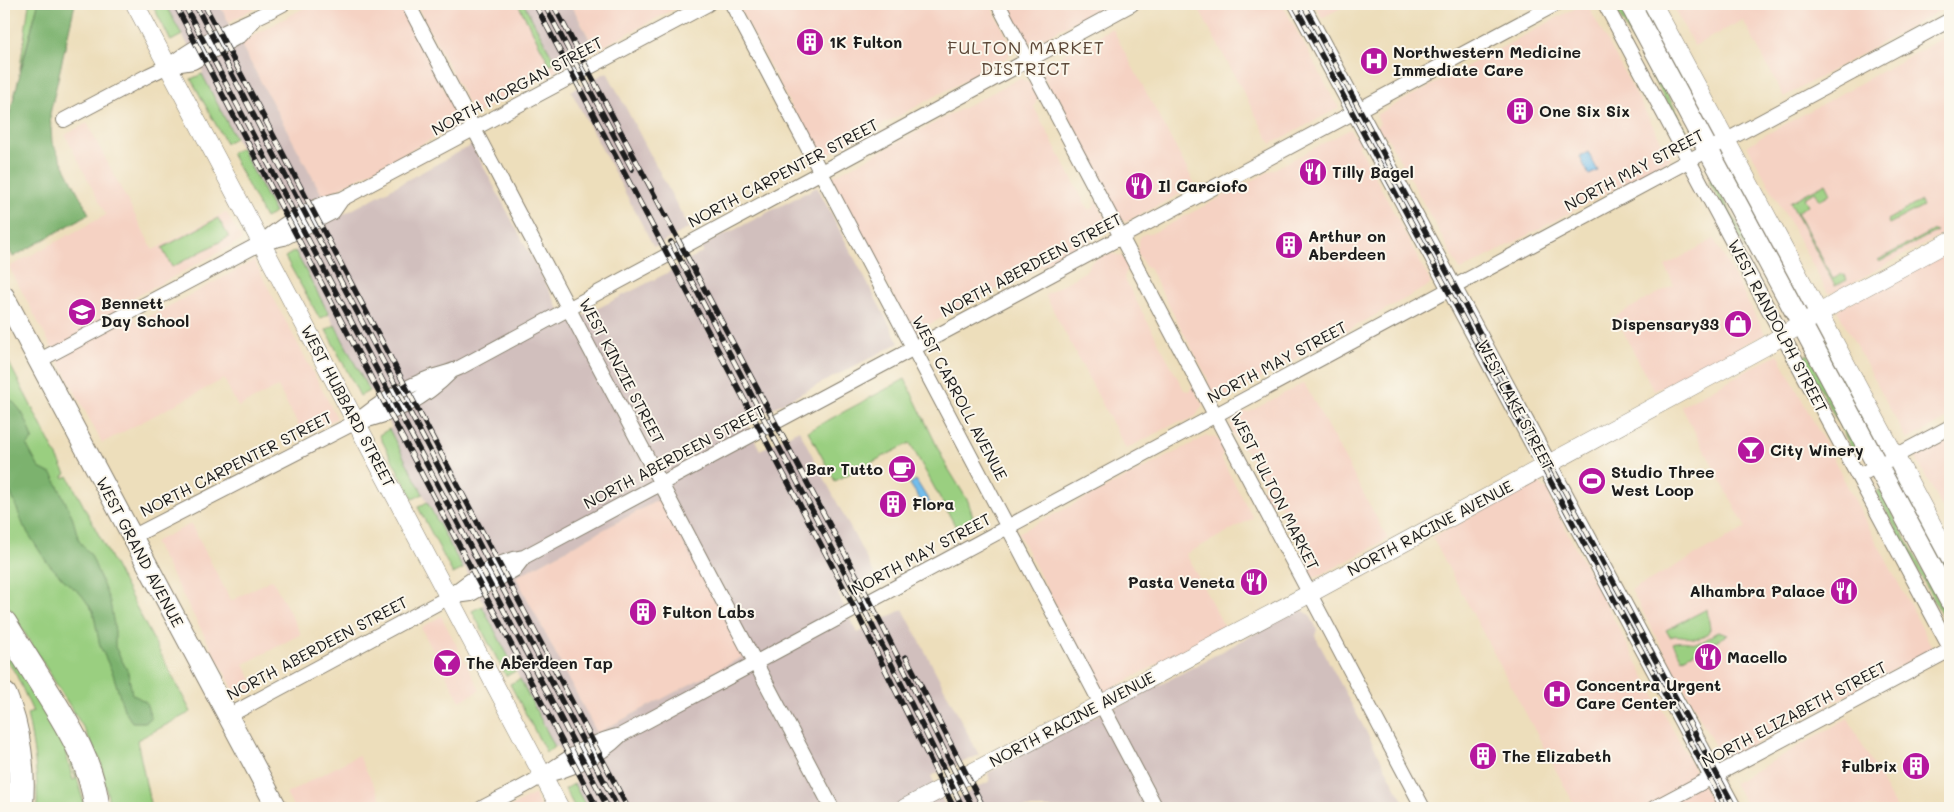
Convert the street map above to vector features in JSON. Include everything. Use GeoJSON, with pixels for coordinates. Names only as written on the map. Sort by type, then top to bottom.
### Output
{"type":"FeatureCollection","features":[{"type":"Feature","properties":{"kind":"highway"},"geometry":{"type":"LineString","coordinates":[[4,623],[79,743],[88,766],[97,808]]}},
{"type":"Feature","properties":{"kind":"highway"},"geometry":{"type":"LineString","coordinates":[[4,694],[17,740],[22,789],[20,808]]}},
{"type":"Feature","properties":{"kind":"main road","name":"WEST LAKE STREET"},"geometry":{"type":"LineString","coordinates":[[1299,4],[1731,808]]}},
{"type":"Feature","properties":{"kind":"main road","name":"WEST RANDOLPH STREET"},"geometry":{"type":"LineString","coordinates":[[1630,4],[1950,601]]}},
{"type":"Feature","properties":{"kind":"main road","name":"WEST GRAND AVENUE"},"geometry":{"type":"LineString","coordinates":[[4,296],[277,808]]}},
{"type":"Feature","properties":{"kind":"street","name":"WEST HUBBARD STREET"},"geometry":{"type":"LineString","coordinates":[[135,4],[560,808]]}},
{"type":"Feature","properties":{"kind":"street"},"geometry":{"type":"LineString","coordinates":[[64,120],[149,74],[168,66],[192,62],[240,36],[256,18],[283,4]]}},
{"type":"Feature","properties":{"kind":"street","name":"WEST KINZIE STREET"},"geometry":{"type":"LineString","coordinates":[[408,4],[832,808]]}},
{"type":"Feature","properties":{"kind":"street","name":"NORTH MORGAN STREET"},"geometry":{"type":"LineString","coordinates":[[38,361],[261,243],[279,228],[328,202],[342,199],[708,4]]}},
{"type":"Feature","properties":{"kind":"street","name":"WEST CARROLL AVENUE"},"geometry":{"type":"LineString","coordinates":[[732,4],[1156,808]]}},
{"type":"Feature","properties":{"kind":"street","name":"WEST FULTON MARKET"},"geometry":{"type":"LineString","coordinates":[[998,4],[1423,808]]}},
{"type":"Feature","properties":{"kind":"street","name":"NORTH CARPENTER STREET"},"geometry":{"type":"LineString","coordinates":[[132,537],[356,422],[379,418],[435,388],[450,373],[1132,4]]}},
{"type":"Feature","properties":{"kind":"street","name":"NORTH ABERDEEN STREET"},"geometry":{"type":"LineString","coordinates":[[228,716],[450,597],[471,594],[514,570],[524,558],[1556,4]]}},
{"type":"Feature","properties":{"kind":"street","name":"WEST RANDOLPH STREET"},"geometry":{"type":"LineString","coordinates":[[1605,4],[1950,649]]}},
{"type":"Feature","properties":{"kind":"street"},"geometry":{"type":"LineString","coordinates":[[1653,4],[1820,312],[1950,558]]}},
{"type":"Feature","properties":{"kind":"street","name":"NORTH MAY STREET"},"geometry":{"type":"LineString","coordinates":[[482,808],[543,776],[566,771],[608,748],[621,735],[1950,20]]}},
{"type":"Feature","properties":{"kind":"street","name":"NORTH RACINE AVENUE"},"geometry":{"type":"LineString","coordinates":[[905,808],[1548,465],[1783,336],[1820,312],[1950,241]]}},
{"type":"Feature","properties":{"kind":"street"},"geometry":{"type":"LineString","coordinates":[[1858,476],[1950,427]]}},
{"type":"Feature","properties":{"kind":"street","name":"NORTH ELIZABETH STREET"},"geometry":{"type":"LineString","coordinates":[[1654,808],[1950,649]]}},
{"type":"Feature","properties":{"kind":"shaded area"},"geometry":{"type":"Polygon","coordinates":[[[165,4],[219,4],[335,219],[472,145],[567,324],[667,273],[703,252],[701,247],[817,187],[899,343],[746,422],[760,450],[799,430],[875,575],[838,594],[858,633],[903,609],[979,755],[931,776],[945,805],[990,781],[988,773],[1086,720],[1128,702],[1297,611],[1304,611],[1310,615],[1317,629],[1315,636],[1407,808],[587,808],[574,784],[577,782],[558,746],[555,747],[482,606],[484,604],[423,494],[389,429],[392,428],[372,390],[369,391],[295,251],[298,250],[278,212],[275,213],[202,74],[203,72],[165,4]],[[660,499],[516,577],[597,733],[744,656],[660,499]]]}},
{"type":"Feature","properties":{"kind":"shaded area"},"geometry":{"type":"Polygon","coordinates":[[[219,4],[262,4],[229,22],[219,4]]]}},
{"type":"Feature","properties":{"kind":"shaded area"},"geometry":{"type":"Polygon","coordinates":[[[311,4],[399,4],[462,123],[323,197],[240,43],[311,4]]]}},
{"type":"Feature","properties":{"kind":"shaded area"},"geometry":{"type":"Polygon","coordinates":[[[416,4],[524,4],[559,70],[474,115],[416,4]]]}},
{"type":"Feature","properties":{"kind":"shaded area"},"geometry":{"type":"Polygon","coordinates":[[[524,4],[571,4],[592,44],[588,46],[591,53],[559,70],[524,4]]]}},
{"type":"Feature","properties":{"kind":"shaded area"},"geometry":{"type":"Polygon","coordinates":[[[571,4],[684,4],[591,53],[588,46],[592,43],[571,4]]]}},
{"type":"Feature","properties":{"kind":"shaded area"},"geometry":{"type":"Polygon","coordinates":[[[737,4],[990,4],[1011,44],[1011,49],[1007,58],[819,159],[737,4]]]}},
{"type":"Feature","properties":{"kind":"shaded area"},"geometry":{"type":"Polygon","coordinates":[[[1009,4],[1108,4],[1031,43],[1022,37],[1013,21],[1013,12],[1009,4]]]}},
{"type":"Feature","properties":{"kind":"shaded area"},"geometry":{"type":"Polygon","coordinates":[[[1196,4],[1282,4],[1339,108],[1271,144],[1196,4]]]}},
{"type":"Feature","properties":{"kind":"shaded area"},"geometry":{"type":"Polygon","coordinates":[[[1315,4],[1348,4],[1322,18],[1315,4]]]}},
{"type":"Feature","properties":{"kind":"shaded area"},"geometry":{"type":"Polygon","coordinates":[[[1583,4],[1587,4],[1671,159],[1460,270],[1386,135],[1381,134],[1377,126],[1380,123],[1376,115],[1583,4]]]}},
{"type":"Feature","properties":{"kind":"shaded area"},"geometry":{"type":"Polygon","coordinates":[[[1672,4],[1943,4],[1945,8],[1784,97],[1743,20],[1694,46],[1672,4]]]}},
{"type":"Feature","properties":{"kind":"shaded area"},"geometry":{"type":"Polygon","coordinates":[[[1112,28],[1196,186],[1126,222],[1118,218],[1110,203],[1110,195],[1057,95],[1051,92],[1042,73],[1045,65],[1112,28]]]}},
{"type":"Feature","properties":{"kind":"shaded area"},"geometry":{"type":"Polygon","coordinates":[[[1950,34],[1950,230],[1836,292],[1828,293],[1747,145],[1950,34]]]}},
{"type":"Feature","properties":{"kind":"shaded area"},"geometry":{"type":"Polygon","coordinates":[[[607,72],[689,228],[654,247],[571,91],[607,72]]]}},
{"type":"Feature","properties":{"kind":"shaded area"},"geometry":{"type":"Polygon","coordinates":[[[1018,79],[1031,84],[1038,96],[1034,107],[1088,209],[1093,209],[1096,200],[1106,219],[1105,229],[1099,236],[913,333],[830,178],[1018,79]]]}},
{"type":"Feature","properties":{"kind":"shaded area"},"geometry":{"type":"Polygon","coordinates":[[[87,123],[153,250],[226,212],[242,240],[126,302],[137,323],[254,261],[337,418],[304,436],[278,387],[238,407],[224,379],[102,443],[9,267],[106,215],[65,135],[87,123]]]}},
{"type":"Feature","properties":{"kind":"shaded area"},"geometry":{"type":"Polygon","coordinates":[[[1350,129],[1354,137],[1357,135],[1360,141],[1359,146],[1430,281],[1430,285],[1225,398],[1217,398],[1207,384],[1208,379],[1149,268],[1145,266],[1137,252],[1140,237],[1144,234],[1155,232],[1350,129]]]}},
{"type":"Feature","properties":{"kind":"shaded area"},"geometry":{"type":"Polygon","coordinates":[[[1714,239],[1765,334],[1654,391],[1615,316],[1674,285],[1665,266],[1714,239]]]}},
{"type":"Feature","properties":{"kind":"shaded area"},"geometry":{"type":"Polygon","coordinates":[[[1950,249],[1950,417],[1907,440],[1837,310],[1950,249]]]}},
{"type":"Feature","properties":{"kind":"shaded area"},"geometry":{"type":"Polygon","coordinates":[[[1113,254],[1123,257],[1128,265],[1124,278],[1184,390],[1190,391],[1192,385],[1203,405],[1196,416],[1185,422],[1178,422],[1126,449],[1045,295],[1086,271],[1091,262],[1105,255],[1113,254]]]}},
{"type":"Feature","properties":{"kind":"shaded area"},"geometry":{"type":"Polygon","coordinates":[[[1778,354],[1933,649],[1723,761],[1631,590],[1746,528],[1681,406],[1778,354]]]}},
{"type":"Feature","properties":{"kind":"shaded area"},"geometry":{"type":"Polygon","coordinates":[[[1304,383],[1388,539],[1317,577],[1311,577],[1304,573],[1297,559],[1304,561],[1306,556],[1280,505],[1267,502],[1262,493],[1264,485],[1246,450],[1242,448],[1232,432],[1231,424],[1232,419],[1239,411],[1249,412],[1304,383]]]}},
{"type":"Feature","properties":{"kind":"shaded area"},"geometry":{"type":"Polygon","coordinates":[[[1207,436],[1214,437],[1225,445],[1221,458],[1253,518],[1186,554],[1225,628],[1102,694],[1018,533],[1207,436]]]}},
{"type":"Feature","properties":{"kind":"shaded area"},"geometry":{"type":"Polygon","coordinates":[[[1950,440],[1950,522],[1916,458],[1950,440]]]}},
{"type":"Feature","properties":{"kind":"shaded area"},"geometry":{"type":"Polygon","coordinates":[[[1538,482],[1541,483],[1544,489],[1547,488],[1551,495],[1550,500],[1715,808],[1576,808],[1432,537],[1538,482]]]}},
{"type":"Feature","properties":{"kind":"shaded area"},"geometry":{"type":"Polygon","coordinates":[[[660,499],[744,656],[597,733],[516,577],[660,499]]]}},
{"type":"Feature","properties":{"kind":"shaded area"},"geometry":{"type":"Polygon","coordinates":[[[191,524],[231,601],[272,579],[301,634],[244,664],[256,688],[238,698],[154,542],[191,524]]]}},
{"type":"Feature","properties":{"kind":"shaded area"},"geometry":{"type":"Polygon","coordinates":[[[441,616],[480,690],[460,701],[421,628],[441,616]]]}},
{"type":"Feature","properties":{"kind":"shaded area"},"geometry":{"type":"Polygon","coordinates":[[[1848,718],[1896,808],[1748,808],[1734,783],[1848,718]]]}},
{"type":"Feature","properties":{"kind":"shaded area"},"geometry":{"type":"Polygon","coordinates":[[[358,755],[386,808],[294,808],[286,794],[358,755]]]}},
{"type":"Feature","properties":{"kind":"shaded area"},"geometry":{"type":"Polygon","coordinates":[[[534,794],[541,808],[509,808],[534,794]]]}},
{"type":"Feature","properties":{"kind":"green space"},"geometry":{"type":"Polygon","coordinates":[[[29,4],[38,4],[19,75],[29,4]]]}},
{"type":"Feature","properties":{"kind":"green space"},"geometry":{"type":"Polygon","coordinates":[[[38,4],[75,4],[50,114],[52,142],[89,214],[13,257],[4,240],[4,136],[38,4]]]}},
{"type":"Feature","properties":{"kind":"green space"},"geometry":{"type":"Polygon","coordinates":[[[152,4],[165,4],[182,35],[171,41],[152,4]]]}},
{"type":"Feature","properties":{"kind":"green space"},"geometry":{"type":"Polygon","coordinates":[[[518,4],[524,4],[555,62],[550,65],[518,4]]]}},
{"type":"Feature","properties":{"kind":"green space"},"geometry":{"type":"Polygon","coordinates":[[[1613,4],[1619,4],[1689,135],[1685,137],[1613,4]]]}},
{"type":"Feature","properties":{"kind":"green space"},"geometry":{"type":"Polygon","coordinates":[[[1639,4],[1645,4],[1709,123],[1705,126],[1639,4]]]}},
{"type":"Feature","properties":{"kind":"green space"},"geometry":{"type":"Polygon","coordinates":[[[202,74],[235,138],[226,143],[191,79],[202,74]]]}},
{"type":"Feature","properties":{"kind":"green space"},"geometry":{"type":"Polygon","coordinates":[[[241,148],[275,213],[265,218],[231,153],[241,148]]]}},
{"type":"Feature","properties":{"kind":"green space"},"geometry":{"type":"Polygon","coordinates":[[[1733,168],[1801,294],[1797,296],[1729,170],[1733,168]]]}},
{"type":"Feature","properties":{"kind":"green space"},"geometry":{"type":"Polygon","coordinates":[[[1712,179],[1757,260],[1753,262],[1709,181],[1712,179]]]}},
{"type":"Feature","properties":{"kind":"green space"},"geometry":{"type":"Polygon","coordinates":[[[1826,183],[1831,193],[1820,200],[1815,192],[1804,198],[1808,205],[1797,212],[1833,279],[1842,274],[1845,275],[1847,280],[1835,286],[1790,202],[1826,183]]]}},
{"type":"Feature","properties":{"kind":"green space"},"geometry":{"type":"Polygon","coordinates":[[[1921,201],[1923,206],[1889,224],[1887,220],[1921,201]]]}},
{"type":"Feature","properties":{"kind":"green space"},"geometry":{"type":"Polygon","coordinates":[[[218,218],[229,237],[172,267],[162,248],[218,218]]]}},
{"type":"Feature","properties":{"kind":"green space"},"geometry":{"type":"Polygon","coordinates":[[[1934,230],[1937,231],[1879,262],[1878,260],[1934,230]]]}},
{"type":"Feature","properties":{"kind":"green space"},"geometry":{"type":"Polygon","coordinates":[[[295,251],[329,314],[320,319],[285,257],[295,251]]]}},
{"type":"Feature","properties":{"kind":"green space"},"geometry":{"type":"Polygon","coordinates":[[[335,325],[369,391],[360,396],[326,330],[335,325]]]}},
{"type":"Feature","properties":{"kind":"green space"},"geometry":{"type":"Polygon","coordinates":[[[1825,338],[1878,439],[1874,441],[1820,340],[1825,338]]]}},
{"type":"Feature","properties":{"kind":"green space"},"geometry":{"type":"Polygon","coordinates":[[[4,353],[66,474],[63,476],[64,478],[68,476],[191,712],[137,740],[151,808],[110,808],[101,762],[83,727],[4,600],[4,353]]]}},
{"type":"Feature","properties":{"kind":"green space"},"geometry":{"type":"Polygon","coordinates":[[[1808,354],[1859,450],[1854,452],[1803,357],[1808,354]]]}},
{"type":"Feature","properties":{"kind":"green space"},"geometry":{"type":"Polygon","coordinates":[[[905,379],[946,465],[968,501],[974,520],[957,529],[910,443],[835,481],[808,431],[905,379]]]}},
{"type":"Feature","properties":{"kind":"green space"},"geometry":{"type":"Polygon","coordinates":[[[10,399],[22,412],[33,439],[27,446],[39,468],[53,475],[72,516],[79,541],[91,555],[110,602],[115,631],[115,647],[128,672],[132,694],[146,702],[151,719],[145,722],[132,722],[124,710],[113,674],[100,646],[93,611],[81,594],[66,582],[46,561],[24,527],[4,476],[4,401],[10,399]]]}},
{"type":"Feature","properties":{"kind":"green space"},"geometry":{"type":"Polygon","coordinates":[[[389,429],[423,494],[413,499],[379,435],[389,429]]]}},
{"type":"Feature","properties":{"kind":"green space"},"geometry":{"type":"Polygon","coordinates":[[[1900,479],[1950,573],[1950,582],[1897,481],[1900,479]]]}},
{"type":"Feature","properties":{"kind":"green space"},"geometry":{"type":"Polygon","coordinates":[[[1880,490],[1950,625],[1948,626],[1876,492],[1880,490]]]}},
{"type":"Feature","properties":{"kind":"green space"},"geometry":{"type":"Polygon","coordinates":[[[427,502],[463,569],[453,574],[418,507],[427,502]]]}},
{"type":"Feature","properties":{"kind":"green space"},"geometry":{"type":"Polygon","coordinates":[[[482,606],[516,671],[506,676],[472,611],[482,606]]]}},
{"type":"Feature","properties":{"kind":"green space"},"geometry":{"type":"Polygon","coordinates":[[[1707,609],[1710,629],[1706,635],[1697,638],[1670,637],[1666,630],[1707,609]]]}},
{"type":"Feature","properties":{"kind":"green space"},"geometry":{"type":"Polygon","coordinates":[[[1718,632],[1728,635],[1682,659],[1673,643],[1680,641],[1701,642],[1718,632]]]}},
{"type":"Feature","properties":{"kind":"green space"},"geometry":{"type":"Polygon","coordinates":[[[4,643],[64,740],[73,780],[76,779],[69,755],[71,754],[85,808],[37,808],[35,761],[27,714],[33,712],[16,674],[4,656],[4,643]]]}},
{"type":"Feature","properties":{"kind":"green space"},"geometry":{"type":"Polygon","coordinates":[[[520,679],[555,747],[546,752],[510,684],[520,679]]]}},
{"type":"Feature","properties":{"kind":"green space"},"geometry":{"type":"Polygon","coordinates":[[[4,751],[8,782],[6,808],[4,808],[4,751]]]}},
{"type":"Feature","properties":{"kind":"green space"},"geometry":{"type":"Polygon","coordinates":[[[574,784],[587,808],[575,808],[565,789],[574,784]]]}},
{"type":"Feature","properties":{"kind":"water"},"geometry":{"type":"Polygon","coordinates":[[[1588,152],[1598,171],[1589,175],[1580,157],[1588,152]]]}},
{"type":"Feature","properties":{"kind":"water"},"geometry":{"type":"Polygon","coordinates":[[[916,480],[932,506],[927,510],[910,484],[916,480]]]}},
{"type":"Feature","properties":{"kind":"railway"},"geometry":{"type":"LineString","coordinates":[[175,4],[597,808]]}},
{"type":"Feature","properties":{"kind":"railway"},"geometry":{"type":"LineString","coordinates":[[184,4],[608,808]]}},
{"type":"Feature","properties":{"kind":"railway"},"geometry":{"type":"LineString","coordinates":[[195,4],[618,808]]}},
{"type":"Feature","properties":{"kind":"railway"},"geometry":{"type":"LineString","coordinates":[[204,4],[628,808]]}},
{"type":"Feature","properties":{"kind":"railway"},"geometry":{"type":"LineString","coordinates":[[535,4],[855,609],[954,808]]}},
{"type":"Feature","properties":{"kind":"railway"},"geometry":{"type":"LineString","coordinates":[[544,4],[632,169]]}},
{"type":"Feature","properties":{"kind":"railway"},"geometry":{"type":"LineString","coordinates":[[553,4],[870,601],[973,808]]}},
{"type":"Feature","properties":{"kind":"railway"},"geometry":{"type":"LineString","coordinates":[[1294,4],[1726,808]]}},
{"type":"Feature","properties":{"kind":"railway"},"geometry":{"type":"LineString","coordinates":[[1303,4],[1735,808]]}},
{"type":"Feature","properties":{"kind":"railway"},"geometry":{"type":"LineString","coordinates":[[671,242],[862,605],[963,808]]}},
{"type":"Feature","properties":{"kind":"railway"},"geometry":{"type":"LineString","coordinates":[[906,657],[984,808]]}},
{"type":"Feature","properties":{"kind":"place","name":"1K Fulton"},"geometry":{"type":"Point","coordinates":[810,42]}},
{"type":"Feature","properties":{"kind":"place","name":"Northwestern Medicine Immediate Care"},"geometry":{"type":"Point","coordinates":[1374,61]}},
{"type":"Feature","properties":{"kind":"place","name":"One Six Six"},"geometry":{"type":"Point","coordinates":[1520,111]}},
{"type":"Feature","properties":{"kind":"place","name":"Tilly Bagel"},"geometry":{"type":"Point","coordinates":[1313,172]}},
{"type":"Feature","properties":{"kind":"place","name":"Il Carciofo"},"geometry":{"type":"Point","coordinates":[1139,186]}},
{"type":"Feature","properties":{"kind":"place","name":"Arthur on Aberdeen"},"geometry":{"type":"Point","coordinates":[1289,245]}},
{"type":"Feature","properties":{"kind":"place","name":"Bennett Day School"},"geometry":{"type":"Point","coordinates":[82,312]}},
{"type":"Feature","properties":{"kind":"place","name":"Dispensary33"},"geometry":{"type":"Point","coordinates":[1738,324]}},
{"type":"Feature","properties":{"kind":"place","name":"City Winery"},"geometry":{"type":"Point","coordinates":[1751,450]}},
{"type":"Feature","properties":{"kind":"place","name":"Bar Tutto"},"geometry":{"type":"Point","coordinates":[902,469]}},
{"type":"Feature","properties":{"kind":"place","name":"Studio Three West Loop"},"geometry":{"type":"Point","coordinates":[1592,481]}},
{"type":"Feature","properties":{"kind":"place","name":"Flora"},"geometry":{"type":"Point","coordinates":[893,504]}},
{"type":"Feature","properties":{"kind":"place","name":"Pasta Veneta"},"geometry":{"type":"Point","coordinates":[1254,582]}},
{"type":"Feature","properties":{"kind":"place","name":"Alhambra Palace"},"geometry":{"type":"Point","coordinates":[1844,591]}},
{"type":"Feature","properties":{"kind":"place","name":"Fulton Labs"},"geometry":{"type":"Point","coordinates":[643,612]}},
{"type":"Feature","properties":{"kind":"place","name":"Macello"},"geometry":{"type":"Point","coordinates":[1708,657]}},
{"type":"Feature","properties":{"kind":"place","name":"The Aberdeen Tap"},"geometry":{"type":"Point","coordinates":[447,663]}},
{"type":"Feature","properties":{"kind":"place","name":"Concentra Urgent Care Center"},"geometry":{"type":"Point","coordinates":[1557,694]}},
{"type":"Feature","properties":{"kind":"place","name":"The Elizabeth"},"geometry":{"type":"Point","coordinates":[1483,756]}},
{"type":"Feature","properties":{"kind":"place","name":"Fulbrix"},"geometry":{"type":"Point","coordinates":[1916,766]}},
{"type":"Feature","properties":{"kind":"district","name":"FULTON MARKET DISTRICT"},"geometry":{"type":"Point","coordinates":[1026,58]}}]}
